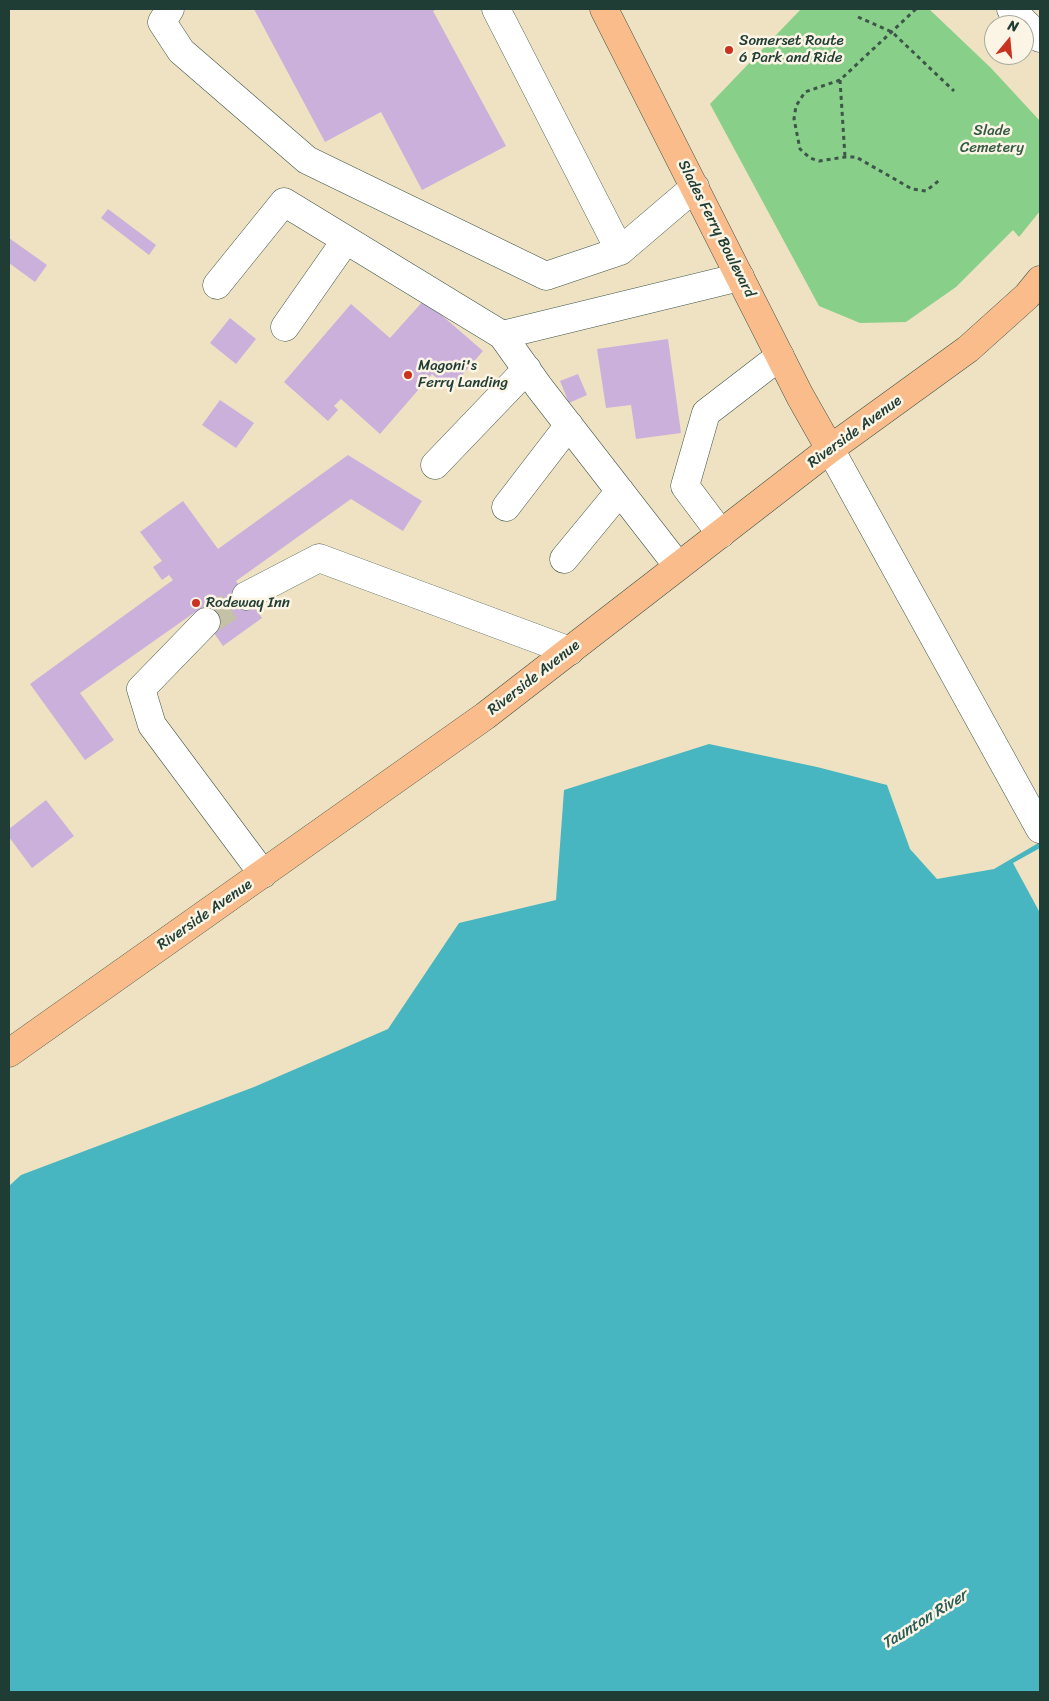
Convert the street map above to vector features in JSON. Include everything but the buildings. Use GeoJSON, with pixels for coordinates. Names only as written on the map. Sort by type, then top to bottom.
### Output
{"type":"FeatureCollection","features":[{"type":"Feature","properties":{"kind":"main road","name":"Slades Ferry Boulevard"},"geometry":{"type":"LineString","coordinates":[[604,9],[800,396],[830,449]]}},
{"type":"Feature","properties":{"kind":"main road","name":"Riverside Avenue"},"geometry":{"type":"LineString","coordinates":[[9,1053],[485,716],[830,449],[968,349],[1027,296],[1040,280]]}},
{"type":"Feature","properties":{"kind":"street"},"geometry":{"type":"LineString","coordinates":[[170,9],[162,22],[181,51],[307,160],[546,276],[620,251],[694,188]]}},
{"type":"Feature","properties":{"kind":"street"},"geometry":{"type":"LineString","coordinates":[[496,9],[620,251]]}},
{"type":"Feature","properties":{"kind":"street"},"geometry":{"type":"LineString","coordinates":[[1011,9],[1039,33]]}},
{"type":"Feature","properties":{"kind":"street"},"geometry":{"type":"LineString","coordinates":[[217,284],[284,202],[502,335],[526,369],[678,566]]}},
{"type":"Feature","properties":{"kind":"street"},"geometry":{"type":"LineString","coordinates":[[285,327],[346,240]]}},
{"type":"Feature","properties":{"kind":"street"},"geometry":{"type":"LineString","coordinates":[[502,335],[740,277]]}},
{"type":"Feature","properties":{"kind":"street"},"geometry":{"type":"LineString","coordinates":[[721,534],[685,486],[706,412],[780,356]]}},
{"type":"Feature","properties":{"kind":"street"},"geometry":{"type":"LineString","coordinates":[[435,465],[526,369]]}},
{"type":"Feature","properties":{"kind":"street"},"geometry":{"type":"LineString","coordinates":[[506,507],[569,425]]}},
{"type":"Feature","properties":{"kind":"street"},"geometry":{"type":"LineString","coordinates":[[830,449],[1040,829]]}},
{"type":"Feature","properties":{"kind":"street"},"geometry":{"type":"LineString","coordinates":[[564,559],[620,491]]}},
{"type":"Feature","properties":{"kind":"street"},"geometry":{"type":"LineString","coordinates":[[246,596],[319,558],[570,651]]}},
{"type":"Feature","properties":{"kind":"street"},"geometry":{"type":"LineString","coordinates":[[206,622],[141,689],[152,725],[263,874]]}},
{"type":"Feature","properties":{"kind":"path"},"geometry":{"type":"LineString","coordinates":[[916,9],[840,80],[805,92],[796,106],[794,119],[800,149],[810,158],[820,160],[845,156],[856,157],[912,189],[926,192],[941,179]]}},
{"type":"Feature","properties":{"kind":"path"},"geometry":{"type":"LineString","coordinates":[[858,17],[892,32],[954,91]]}},
{"type":"Feature","properties":{"kind":"path"},"geometry":{"type":"LineString","coordinates":[[840,80],[845,156]]}},
{"type":"Feature","properties":{"kind":"green space","name":"Slade Cemetery"},"geometry":{"type":"Polygon","coordinates":[[[801,9],[929,9],[984,61],[984,65],[988,65],[991,68],[1040,121],[1040,211],[1019,237],[1013,230],[956,287],[906,322],[860,323],[819,306],[710,104],[801,9]]]}},
{"type":"Feature","properties":{"kind":"water","name":"Taunton River"},"geometry":{"type":"Polygon","coordinates":[[[709,744],[817,767],[887,785],[910,849],[937,879],[994,869],[1040,842],[1040,1692],[9,1692],[9,1186],[21,1175],[254,1087],[388,1029],[459,923],[556,900],[564,790],[709,744]]]}},
{"type":"Feature","properties":{"kind":"pier"},"geometry":{"type":"Polygon","coordinates":[[[1040,848],[1040,913],[1013,863],[1040,848]]]}},
{"type":"Feature","properties":{"kind":"tunnel"},"geometry":{"type":"LineString","coordinates":[[206,622],[246,596]]}},
{"type":"Feature","properties":{"kind":"place","name":"Somerset Route 6 Park and Ride"},"geometry":{"type":"Point","coordinates":[729,50]}},
{"type":"Feature","properties":{"kind":"place","name":"Magoni's Ferry Landing"},"geometry":{"type":"Point","coordinates":[408,375]}},
{"type":"Feature","properties":{"kind":"place","name":"Rodeway Inn"},"geometry":{"type":"Point","coordinates":[196,603]}}]}
